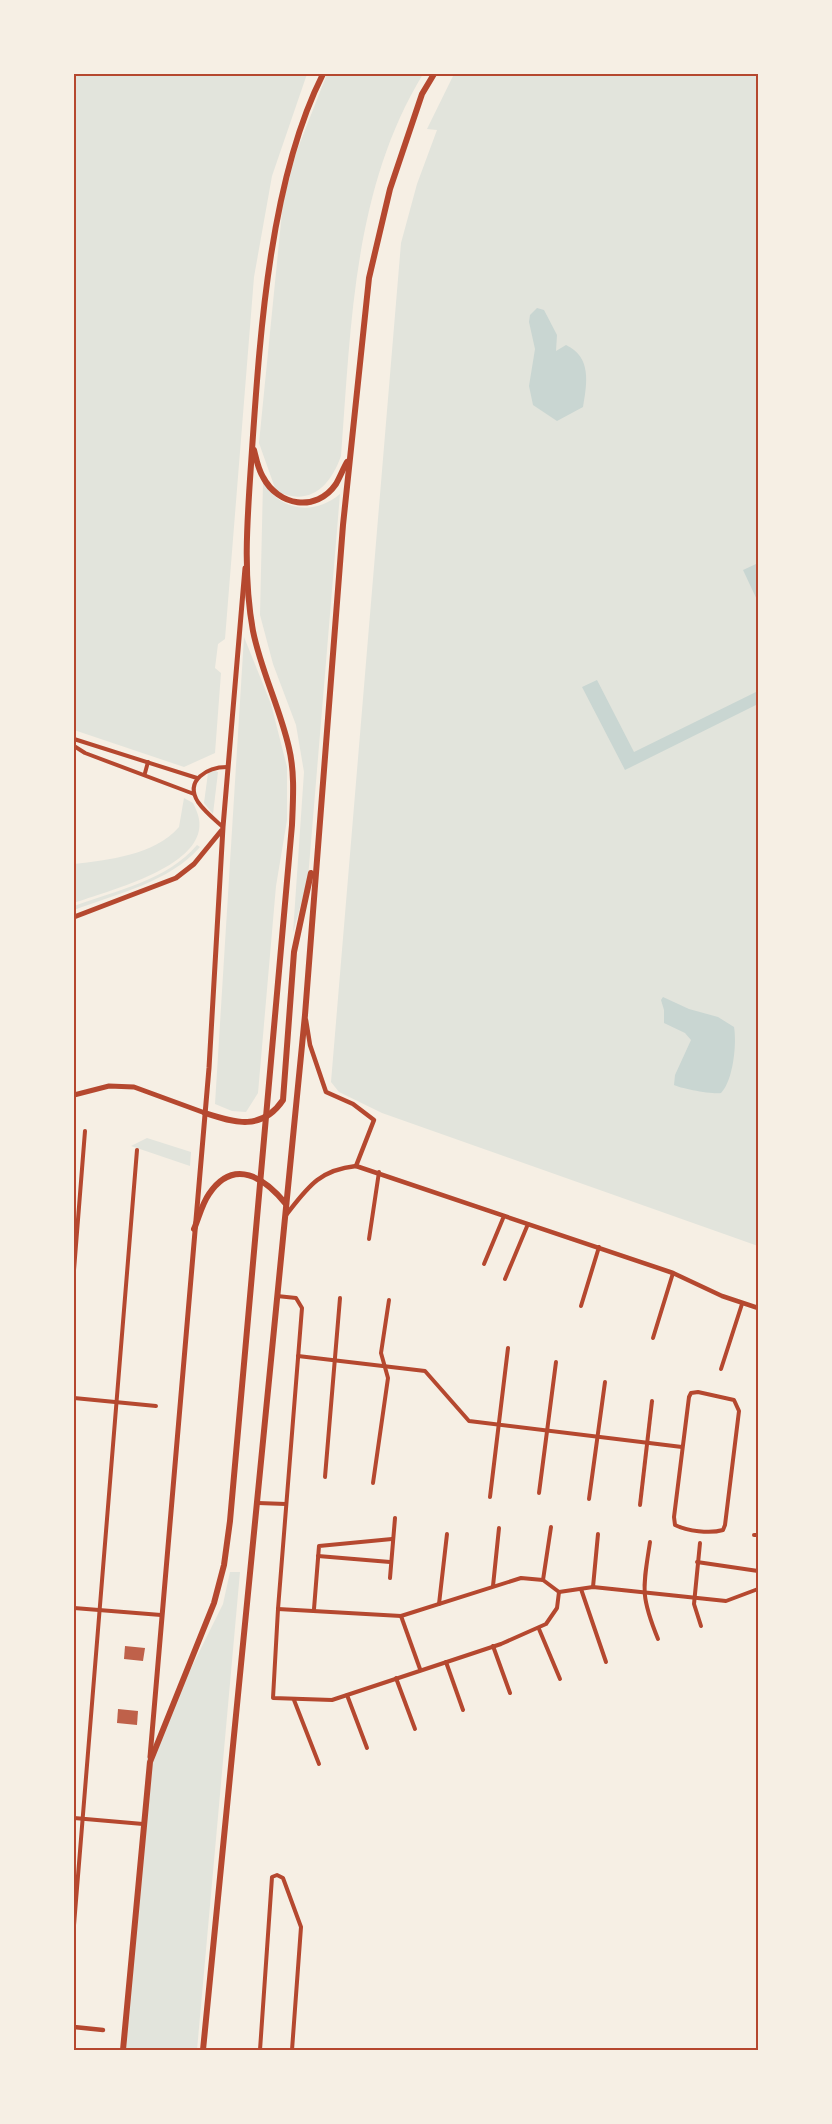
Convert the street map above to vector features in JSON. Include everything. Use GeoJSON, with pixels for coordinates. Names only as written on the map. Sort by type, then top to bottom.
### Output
{"type":"FeatureCollection","features":[{"type":"Feature","properties":{"kind":"highway"},"geometry":{"type":"LineString","coordinates":[[123,2050],[150,1762],[214,1603],[224,1565],[242,1389],[287,888],[293,776],[290,750],[253,631],[246,554],[252,446],[279,207],[292,157],[323,74]]}},
{"type":"Feature","properties":{"kind":"highway"},"geometry":{"type":"LineString","coordinates":[[203,2050],[305,1015],[316,851],[349,458],[369,278],[390,189],[422,94],[434,74]]}},
{"type":"Feature","properties":{"kind":"highway"},"geometry":{"type":"LineString","coordinates":[[252,446],[262,476],[272,490],[279,497],[301,504],[312,502],[335,485],[349,458]]}},
{"type":"Feature","properties":{"kind":"highway"},"geometry":{"type":"LineString","coordinates":[[205,1113],[235,1123],[249,1124],[263,1119],[276,1110],[283,1100],[294,952],[316,851]]}},
{"type":"Feature","properties":{"kind":"highway"},"geometry":{"type":"LineString","coordinates":[[194,1229],[208,1195],[227,1177],[240,1174],[252,1175],[272,1186],[286,1203]]}},
{"type":"Feature","properties":{"kind":"main road"},"geometry":{"type":"LineString","coordinates":[[150,1762],[205,1113],[222,828],[246,554]]}},
{"type":"Feature","properties":{"kind":"main road"},"geometry":{"type":"LineString","coordinates":[[74,917],[176,878],[198,859],[222,828]]}},
{"type":"Feature","properties":{"kind":"main road"},"geometry":{"type":"LineString","coordinates":[[74,1095],[109,1086],[134,1087],[205,1113]]}},
{"type":"Feature","properties":{"kind":"street"},"geometry":{"type":"LineString","coordinates":[[74,739],[197,778]]}},
{"type":"Feature","properties":{"kind":"street"},"geometry":{"type":"LineString","coordinates":[[74,746],[86,753],[145,773],[194,794],[204,809],[222,828]]}},
{"type":"Feature","properties":{"kind":"street"},"geometry":{"type":"LineString","coordinates":[[145,773],[148,762]]}},
{"type":"Feature","properties":{"kind":"street"},"geometry":{"type":"LineString","coordinates":[[194,794],[197,778],[214,767],[227,767]]}},
{"type":"Feature","properties":{"kind":"street"},"geometry":{"type":"LineString","coordinates":[[305,1015],[310,1045],[326,1092],[353,1104],[374,1120],[356,1166]]}},
{"type":"Feature","properties":{"kind":"street"},"geometry":{"type":"LineString","coordinates":[[74,1270],[85,1131]]}},
{"type":"Feature","properties":{"kind":"street"},"geometry":{"type":"LineString","coordinates":[[74,1924],[137,1150]]}},
{"type":"Feature","properties":{"kind":"street"},"geometry":{"type":"LineString","coordinates":[[285,1218],[304,1192],[324,1174],[337,1168],[356,1166],[673,1273],[742,1304],[759,1308]]}},
{"type":"Feature","properties":{"kind":"street"},"geometry":{"type":"LineString","coordinates":[[369,1239],[379,1172]]}},
{"type":"Feature","properties":{"kind":"street"},"geometry":{"type":"LineString","coordinates":[[74,1188],[80,1188]]}},
{"type":"Feature","properties":{"kind":"street"},"geometry":{"type":"LineString","coordinates":[[484,1264],[504,1216]]}},
{"type":"Feature","properties":{"kind":"street"},"geometry":{"type":"LineString","coordinates":[[505,1279],[528,1224]]}},
{"type":"Feature","properties":{"kind":"street"},"geometry":{"type":"LineString","coordinates":[[581,1306],[599,1247]]}},
{"type":"Feature","properties":{"kind":"street"},"geometry":{"type":"LineString","coordinates":[[653,1338],[673,1273]]}},
{"type":"Feature","properties":{"kind":"street"},"geometry":{"type":"LineString","coordinates":[[277,1296],[296,1298],[300,1302],[273,1698],[332,1700],[539,1629],[552,1617],[557,1608],[559,1592]]}},
{"type":"Feature","properties":{"kind":"street"},"geometry":{"type":"LineString","coordinates":[[325,1477],[340,1298]]}},
{"type":"Feature","properties":{"kind":"street"},"geometry":{"type":"LineString","coordinates":[[373,1483],[388,1378],[381,1353],[389,1300]]}},
{"type":"Feature","properties":{"kind":"street"},"geometry":{"type":"LineString","coordinates":[[721,1369],[742,1304]]}},
{"type":"Feature","properties":{"kind":"street"},"geometry":{"type":"LineString","coordinates":[[490,1497],[508,1348]]}},
{"type":"Feature","properties":{"kind":"street"},"geometry":{"type":"LineString","coordinates":[[298,1356],[428,1372],[467,1420],[682,1447]]}},
{"type":"Feature","properties":{"kind":"street"},"geometry":{"type":"LineString","coordinates":[[539,1493],[549,1431],[556,1362]]}},
{"type":"Feature","properties":{"kind":"street"},"geometry":{"type":"LineString","coordinates":[[589,1499],[605,1383]]}},
{"type":"Feature","properties":{"kind":"street"},"geometry":{"type":"LineString","coordinates":[[691,1393],[734,1401],[738,1404],[723,1530],[682,1528],[675,1525],[682,1447],[691,1393]]}},
{"type":"Feature","properties":{"kind":"street"},"geometry":{"type":"LineString","coordinates":[[74,1398],[156,1406]]}},
{"type":"Feature","properties":{"kind":"street"},"geometry":{"type":"LineString","coordinates":[[640,1505],[652,1401]]}},
{"type":"Feature","properties":{"kind":"street"},"geometry":{"type":"LineString","coordinates":[[258,1503],[286,1504]]}},
{"type":"Feature","properties":{"kind":"street"},"geometry":{"type":"LineString","coordinates":[[390,1578],[395,1518]]}},
{"type":"Feature","properties":{"kind":"street"},"geometry":{"type":"LineString","coordinates":[[543,1580],[551,1527]]}},
{"type":"Feature","properties":{"kind":"street"},"geometry":{"type":"LineString","coordinates":[[493,1586],[499,1528]]}},
{"type":"Feature","properties":{"kind":"street"},"geometry":{"type":"LineString","coordinates":[[439,1604],[447,1534]]}},
{"type":"Feature","properties":{"kind":"street"},"geometry":{"type":"LineString","coordinates":[[593,1587],[598,1534]]}},
{"type":"Feature","properties":{"kind":"street"},"geometry":{"type":"LineString","coordinates":[[314,1609],[318,1546],[392,1539]]}},
{"type":"Feature","properties":{"kind":"street"},"geometry":{"type":"LineString","coordinates":[[650,1542],[643,1592],[648,1614],[658,1639]]}},
{"type":"Feature","properties":{"kind":"street"},"geometry":{"type":"LineString","coordinates":[[700,1543],[695,1611],[701,1626]]}},
{"type":"Feature","properties":{"kind":"street"},"geometry":{"type":"LineString","coordinates":[[318,1556],[390,1562]]}},
{"type":"Feature","properties":{"kind":"street"},"geometry":{"type":"LineString","coordinates":[[697,1562],[759,1571]]}},
{"type":"Feature","properties":{"kind":"street"},"geometry":{"type":"LineString","coordinates":[[278,1609],[314,1609],[401,1616],[521,1578],[543,1580],[559,1592],[593,1587],[726,1601],[759,1589]]}},
{"type":"Feature","properties":{"kind":"street"},"geometry":{"type":"LineString","coordinates":[[581,1588],[606,1662]]}},
{"type":"Feature","properties":{"kind":"street"},"geometry":{"type":"LineString","coordinates":[[74,1608],[161,1615]]}},
{"type":"Feature","properties":{"kind":"street"},"geometry":{"type":"LineString","coordinates":[[401,1616],[420,1669]]}},
{"type":"Feature","properties":{"kind":"street"},"geometry":{"type":"LineString","coordinates":[[539,1629],[560,1679]]}},
{"type":"Feature","properties":{"kind":"street"},"geometry":{"type":"LineString","coordinates":[[493,1646],[510,1694]]}},
{"type":"Feature","properties":{"kind":"street"},"geometry":{"type":"LineString","coordinates":[[446,1662],[464,1710]]}},
{"type":"Feature","properties":{"kind":"street"},"geometry":{"type":"LineString","coordinates":[[396,1678],[415,1728]]}},
{"type":"Feature","properties":{"kind":"street"},"geometry":{"type":"LineString","coordinates":[[347,1695],[367,1748]]}},
{"type":"Feature","properties":{"kind":"street"},"geometry":{"type":"LineString","coordinates":[[294,1700],[319,1764]]}},
{"type":"Feature","properties":{"kind":"street"},"geometry":{"type":"LineString","coordinates":[[74,1818],[143,1824]]}},
{"type":"Feature","properties":{"kind":"street"},"geometry":{"type":"LineString","coordinates":[[260,2050],[272,1877],[277,1875],[283,1878],[301,1927],[292,2050]]}},
{"type":"Feature","properties":{"kind":"street"},"geometry":{"type":"LineString","coordinates":[[74,2027],[103,2030]]}},
{"type":"Feature","properties":{"kind":"shaded area"},"geometry":{"type":"Polygon","coordinates":[[[74,74],[307,74],[272,176],[254,277],[225,639],[218,644],[215,668],[221,673],[215,753],[184,767],[74,730],[74,74]]]}},
{"type":"Feature","properties":{"kind":"shaded area"},"geometry":{"type":"Polygon","coordinates":[[[327,74],[423,74],[400,118],[382,164],[369,211],[353,308],[341,456],[331,477],[324,485],[317,491],[299,497],[276,491],[259,443],[283,202],[296,153],[327,74]]]}},
{"type":"Feature","properties":{"kind":"shaded area"},"geometry":{"type":"Polygon","coordinates":[[[454,74],[758,74],[758,1246],[382,1113],[339,1092],[331,1082],[401,243],[417,184],[437,130],[427,129],[454,74]]]}},
{"type":"Feature","properties":{"kind":"shaded area"},"geometry":{"type":"Polygon","coordinates":[[[537,308],[544,310],[557,335],[556,351],[566,345],[574,350],[584,364],[586,372],[583,407],[557,421],[533,405],[529,386],[535,349],[529,322],[530,315],[537,308]]]}},
{"type":"Feature","properties":{"kind":"shaded area"},"geometry":{"type":"Polygon","coordinates":[[[263,482],[279,499],[298,507],[309,508],[319,505],[340,494],[308,878],[293,933],[304,772],[296,725],[273,664],[260,615],[263,482]]]}},
{"type":"Feature","properties":{"kind":"shaded area"},"geometry":{"type":"Polygon","coordinates":[[[756,564],[758,570],[758,602],[743,570],[756,564]]]}},
{"type":"Feature","properties":{"kind":"shaded area"},"geometry":{"type":"Polygon","coordinates":[[[244,637],[271,704],[287,767],[287,820],[276,886],[258,1093],[246,1112],[232,1111],[215,1104],[244,637]]]}},
{"type":"Feature","properties":{"kind":"shaded area"},"geometry":{"type":"Polygon","coordinates":[[[597,680],[634,752],[758,691],[758,704],[625,770],[582,687],[597,680]]]}},
{"type":"Feature","properties":{"kind":"shaded area"},"geometry":{"type":"Polygon","coordinates":[[[212,770],[218,772],[213,814],[204,803],[208,773],[212,770]]]}},
{"type":"Feature","properties":{"kind":"shaded area"},"geometry":{"type":"Polygon","coordinates":[[[184,798],[193,803],[198,816],[199,830],[193,844],[181,857],[146,877],[74,903],[74,864],[130,854],[157,844],[179,827],[184,798]]]}},
{"type":"Feature","properties":{"kind":"shaded area"},"geometry":{"type":"Polygon","coordinates":[[[197,845],[200,847],[188,859],[158,878],[74,910],[74,906],[156,876],[185,857],[197,845]]]}},
{"type":"Feature","properties":{"kind":"shaded area"},"geometry":{"type":"Polygon","coordinates":[[[663,997],[689,1009],[718,1017],[734,1027],[733,1062],[729,1080],[721,1093],[697,1091],[674,1085],[675,1075],[691,1040],[685,1033],[664,1023],[661,1000],[663,997]]]}},
{"type":"Feature","properties":{"kind":"shaded area"},"geometry":{"type":"Polygon","coordinates":[[[147,1138],[191,1152],[190,1166],[131,1146],[147,1138]]]}},
{"type":"Feature","properties":{"kind":"shaded area"},"geometry":{"type":"Polygon","coordinates":[[[230,1572],[240,1572],[197,2050],[126,2050],[147,1757],[223,1604],[230,1572]]]}},
{"type":"Feature","properties":{"kind":"building"},"geometry":{"type":"Polygon","coordinates":[[[125,1646],[145,1648],[143,1661],[124,1659],[125,1646]]]}},
{"type":"Feature","properties":{"kind":"building"},"geometry":{"type":"Polygon","coordinates":[[[118,1709],[138,1711],[137,1725],[117,1723],[118,1709]]]}}]}
